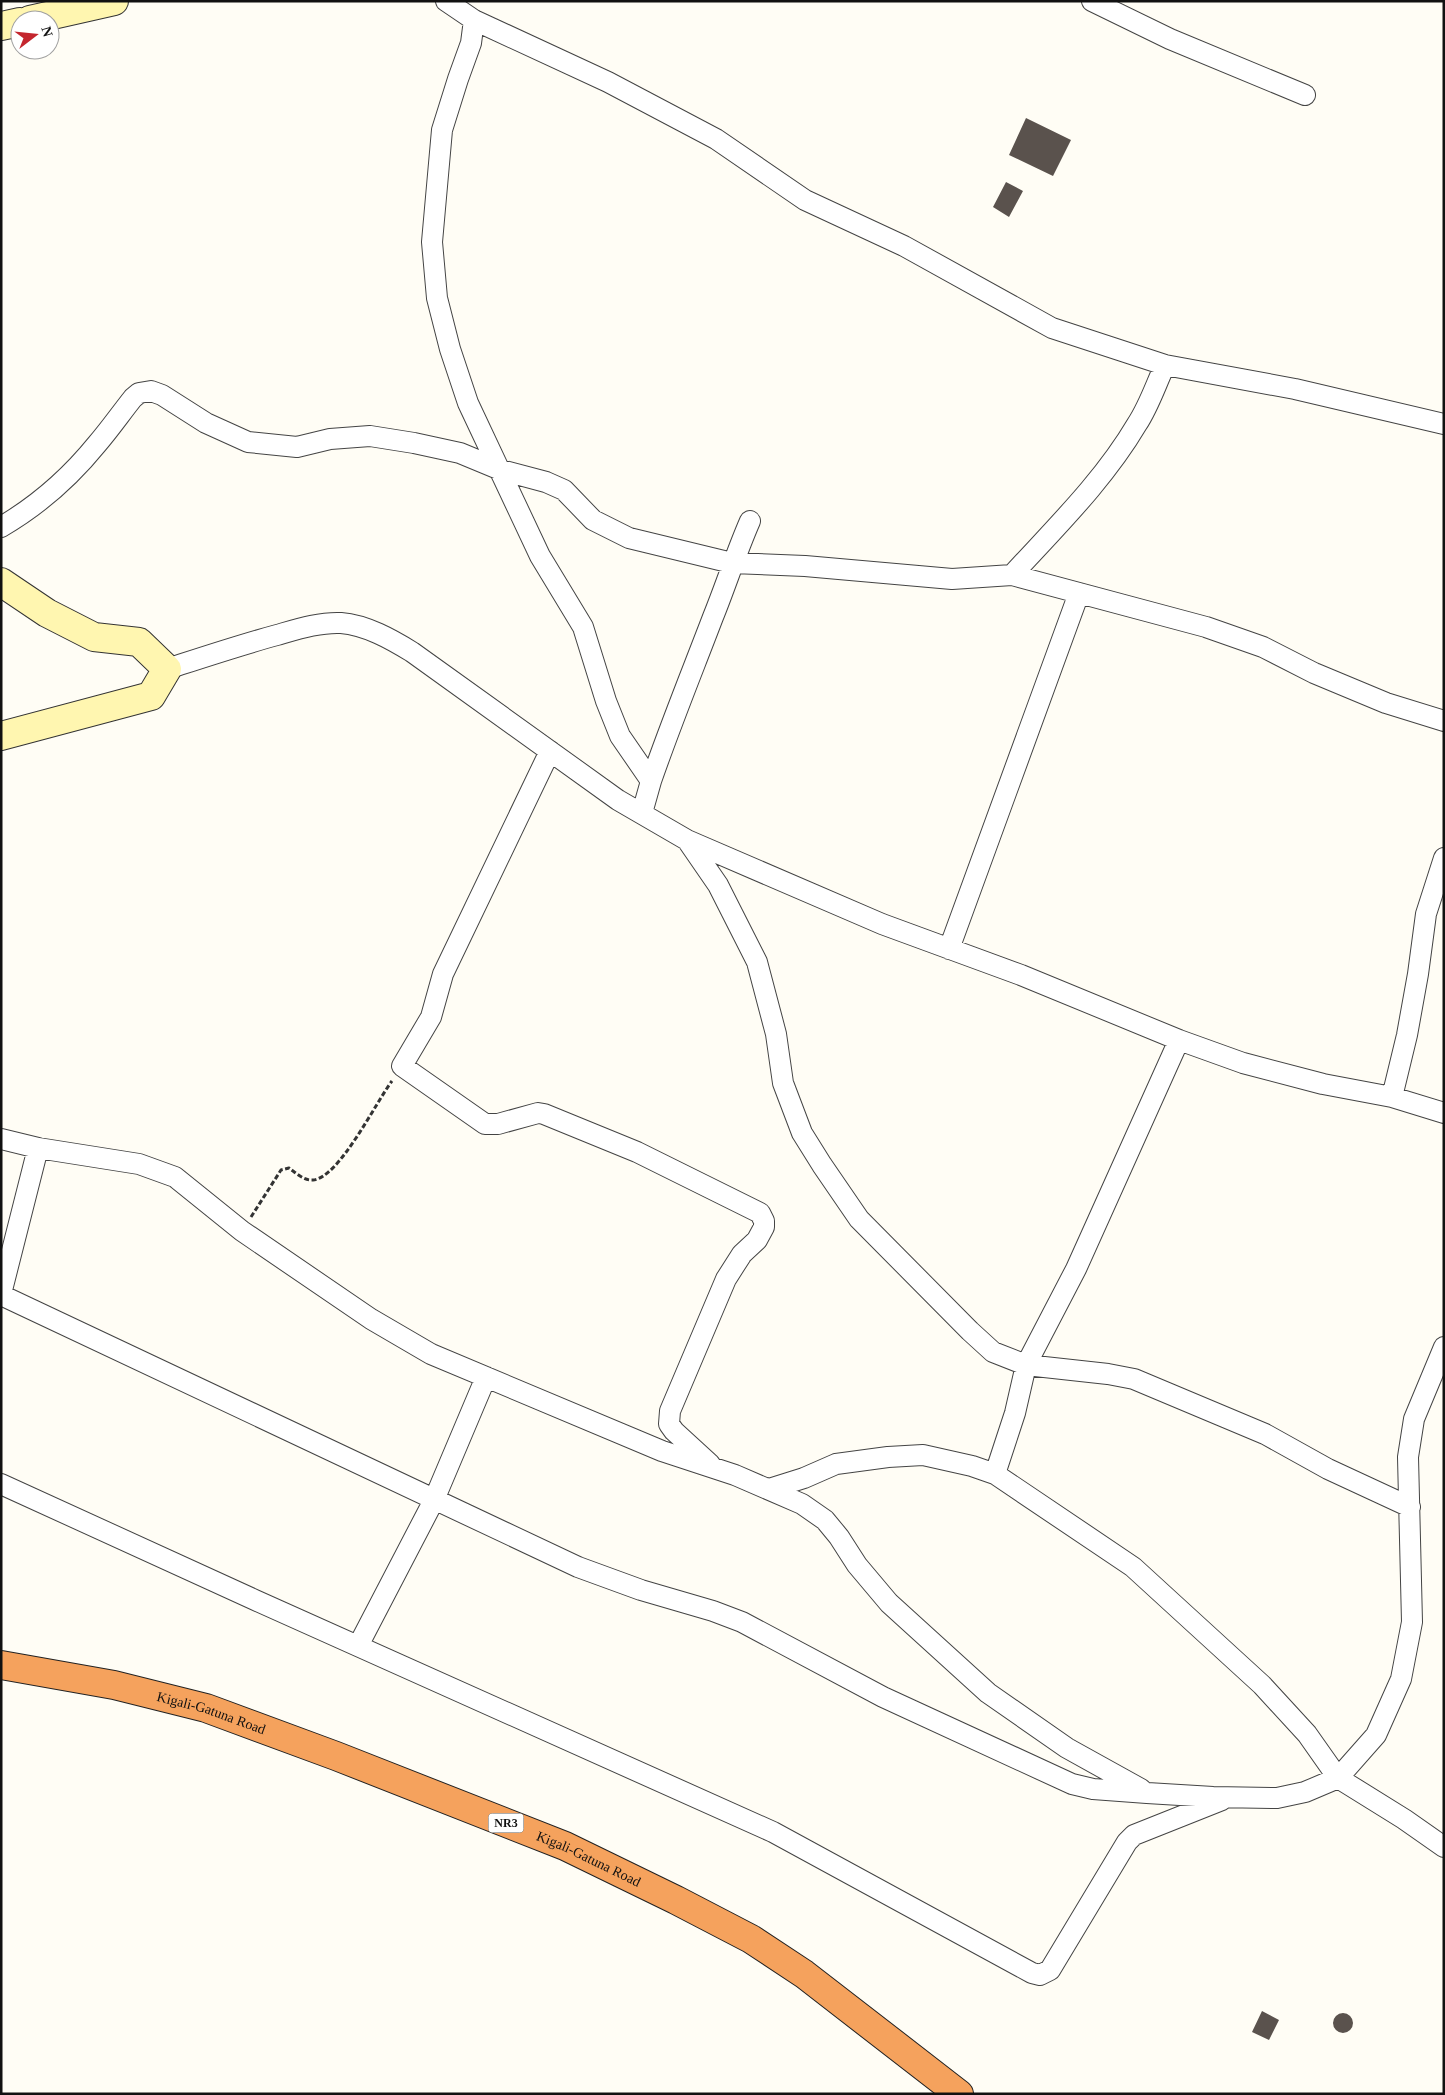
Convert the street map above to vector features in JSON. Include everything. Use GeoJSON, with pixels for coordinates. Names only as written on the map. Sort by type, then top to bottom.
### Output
{"type":"FeatureCollection","features":[{"type":"Feature","properties":{"kind":"highway","name":"Kigali-Gatuna Road"},"geometry":{"type":"LineString","coordinates":[[1,1665],[114,1685],[206,1708],[565,1846],[676,1900],[751,1940],[804,1974],[959,2094]]}},
{"type":"Feature","properties":{"kind":"street"},"geometry":{"type":"LineString","coordinates":[[446,1],[474,20],[608,82],[716,139],[805,200],[904,246],[1052,328],[1165,365],[1294,389],[1444,424]]}},
{"type":"Feature","properties":{"kind":"street"},"geometry":{"type":"LineString","coordinates":[[1092,1],[1170,39],[1305,95]]}},
{"type":"Feature","properties":{"kind":"street"},"geometry":{"type":"LineString","coordinates":[[60,13],[110,2]]}},
{"type":"Feature","properties":{"kind":"street"},"geometry":{"type":"LineString","coordinates":[[474,20],[472,43],[442,130],[432,242],[437,298],[450,349],[468,403],[540,556],[582,627],[606,701],[620,736],[651,782]]}},
{"type":"Feature","properties":{"kind":"street"},"geometry":{"type":"LineString","coordinates":[[1012,575],[1069,513],[1120,452],[1139,422],[1165,365]]}},
{"type":"Feature","properties":{"kind":"street"},"geometry":{"type":"LineString","coordinates":[[1,527],[49,492],[71,472],[98,444],[133,398],[138,394],[151,391],[162,395],[206,424],[248,442],[297,447],[330,439],[370,436],[460,453],[501,470],[546,482],[564,490],[593,520],[629,538],[732,563],[805,566],[952,579],[1012,575],[1206,627],[1255,644],[1314,673],[1386,703],[1444,721]]}},
{"type":"Feature","properties":{"kind":"street"},"geometry":{"type":"LineString","coordinates":[[642,813],[666,739],[720,601],[732,563],[750,521]]}},
{"type":"Feature","properties":{"kind":"street"},"geometry":{"type":"LineString","coordinates":[[1,582],[47,613],[94,637],[139,642],[167,669]]}},
{"type":"Feature","properties":{"kind":"street"},"geometry":{"type":"LineString","coordinates":[[949,949],[1079,593]]}},
{"type":"Feature","properties":{"kind":"street"},"geometry":{"type":"LineString","coordinates":[[1,736],[151,696],[167,669],[245,644],[315,625],[341,623],[356,626],[392,640],[412,652],[618,800],[687,840],[882,924],[1021,975],[1179,1040],[1243,1063],[1323,1084],[1392,1098],[1444,1113]]}},
{"type":"Feature","properties":{"kind":"street"},"geometry":{"type":"LineString","coordinates":[[550,752],[443,974],[431,1017],[402,1066],[485,1124],[498,1124],[538,1113],[544,1114],[637,1152],[760,1213],[764,1220],[764,1228],[757,1240],[742,1254],[726,1279],[670,1411],[669,1424],[674,1431],[717,1470]]}},
{"type":"Feature","properties":{"kind":"street"},"geometry":{"type":"LineString","coordinates":[[687,840],[718,885],[758,962],[776,1034],[783,1083],[802,1133],[859,1219],[970,1332],[993,1352],[1026,1365],[1108,1374],[1134,1379],[1265,1434],[1328,1469],[1410,1507]]}},
{"type":"Feature","properties":{"kind":"street"},"geometry":{"type":"LineString","coordinates":[[1392,1098],[1412,1009],[1426,914],[1444,858]]}},
{"type":"Feature","properties":{"kind":"street"},"geometry":{"type":"LineString","coordinates":[[995,1474],[1016,1413],[1026,1365],[1076,1269],[1179,1040]]}},
{"type":"Feature","properties":{"kind":"street"},"geometry":{"type":"LineString","coordinates":[[1,1139],[38,1148],[139,1164],[175,1177],[242,1231],[371,1319],[431,1354],[662,1450],[769,1489],[802,1504],[825,1520],[839,1537],[857,1566],[888,1602],[988,1693],[1067,1748],[1147,1793]]}},
{"type":"Feature","properties":{"kind":"street"},"geometry":{"type":"LineString","coordinates":[[38,1148],[1,1295],[578,1567],[641,1590],[713,1611],[742,1622],[883,1697],[1072,1784],[1093,1789],[1228,1798],[1277,1798],[1305,1792],[1338,1778],[1376,1735],[1401,1679],[1412,1622],[1408,1456],[1414,1419],[1444,1347]]}},
{"type":"Feature","properties":{"kind":"street"},"geometry":{"type":"LineString","coordinates":[[358,1646],[434,1500],[486,1377]]}},
{"type":"Feature","properties":{"kind":"street"},"geometry":{"type":"LineString","coordinates":[[769,1489],[804,1478],[836,1464],[888,1457],[923,1455],[972,1466],[995,1474],[1133,1567],[1262,1685],[1307,1734],[1338,1778],[1404,1819],[1444,1847]]}},
{"type":"Feature","properties":{"kind":"street"},"geometry":{"type":"LineString","coordinates":[[1,1484],[773,1832],[1032,1973],[1040,1975],[1050,1970],[1127,1842],[1140,1832],[1228,1798]]}},
{"type":"Feature","properties":{"kind":"path"},"geometry":{"type":"LineString","coordinates":[[242,1231],[281,1170],[289,1168],[306,1180],[312,1181],[327,1175],[342,1158],[402,1066]]}},
{"type":"Feature","properties":{"kind":"building"},"geometry":{"type":"Polygon","coordinates":[[[1026,118],[1071,140],[1053,176],[1009,155],[1026,118]]]}},
{"type":"Feature","properties":{"kind":"building"},"geometry":{"type":"Polygon","coordinates":[[[1006,182],[1023,191],[1009,217],[993,207],[1006,182]]]}},
{"type":"Feature","properties":{"kind":"building"},"geometry":{"type":"Polygon","coordinates":[[[1262,2011],[1279,2020],[1269,2040],[1252,2032],[1262,2011]]]}},
{"type":"Feature","properties":{"kind":"building"},"geometry":{"type":"Polygon","coordinates":[[[1343,2013],[1350,2016],[1353,2023],[1350,2030],[1343,2033],[1336,2030],[1333,2023],[1336,2016],[1343,2013]]]}}]}
